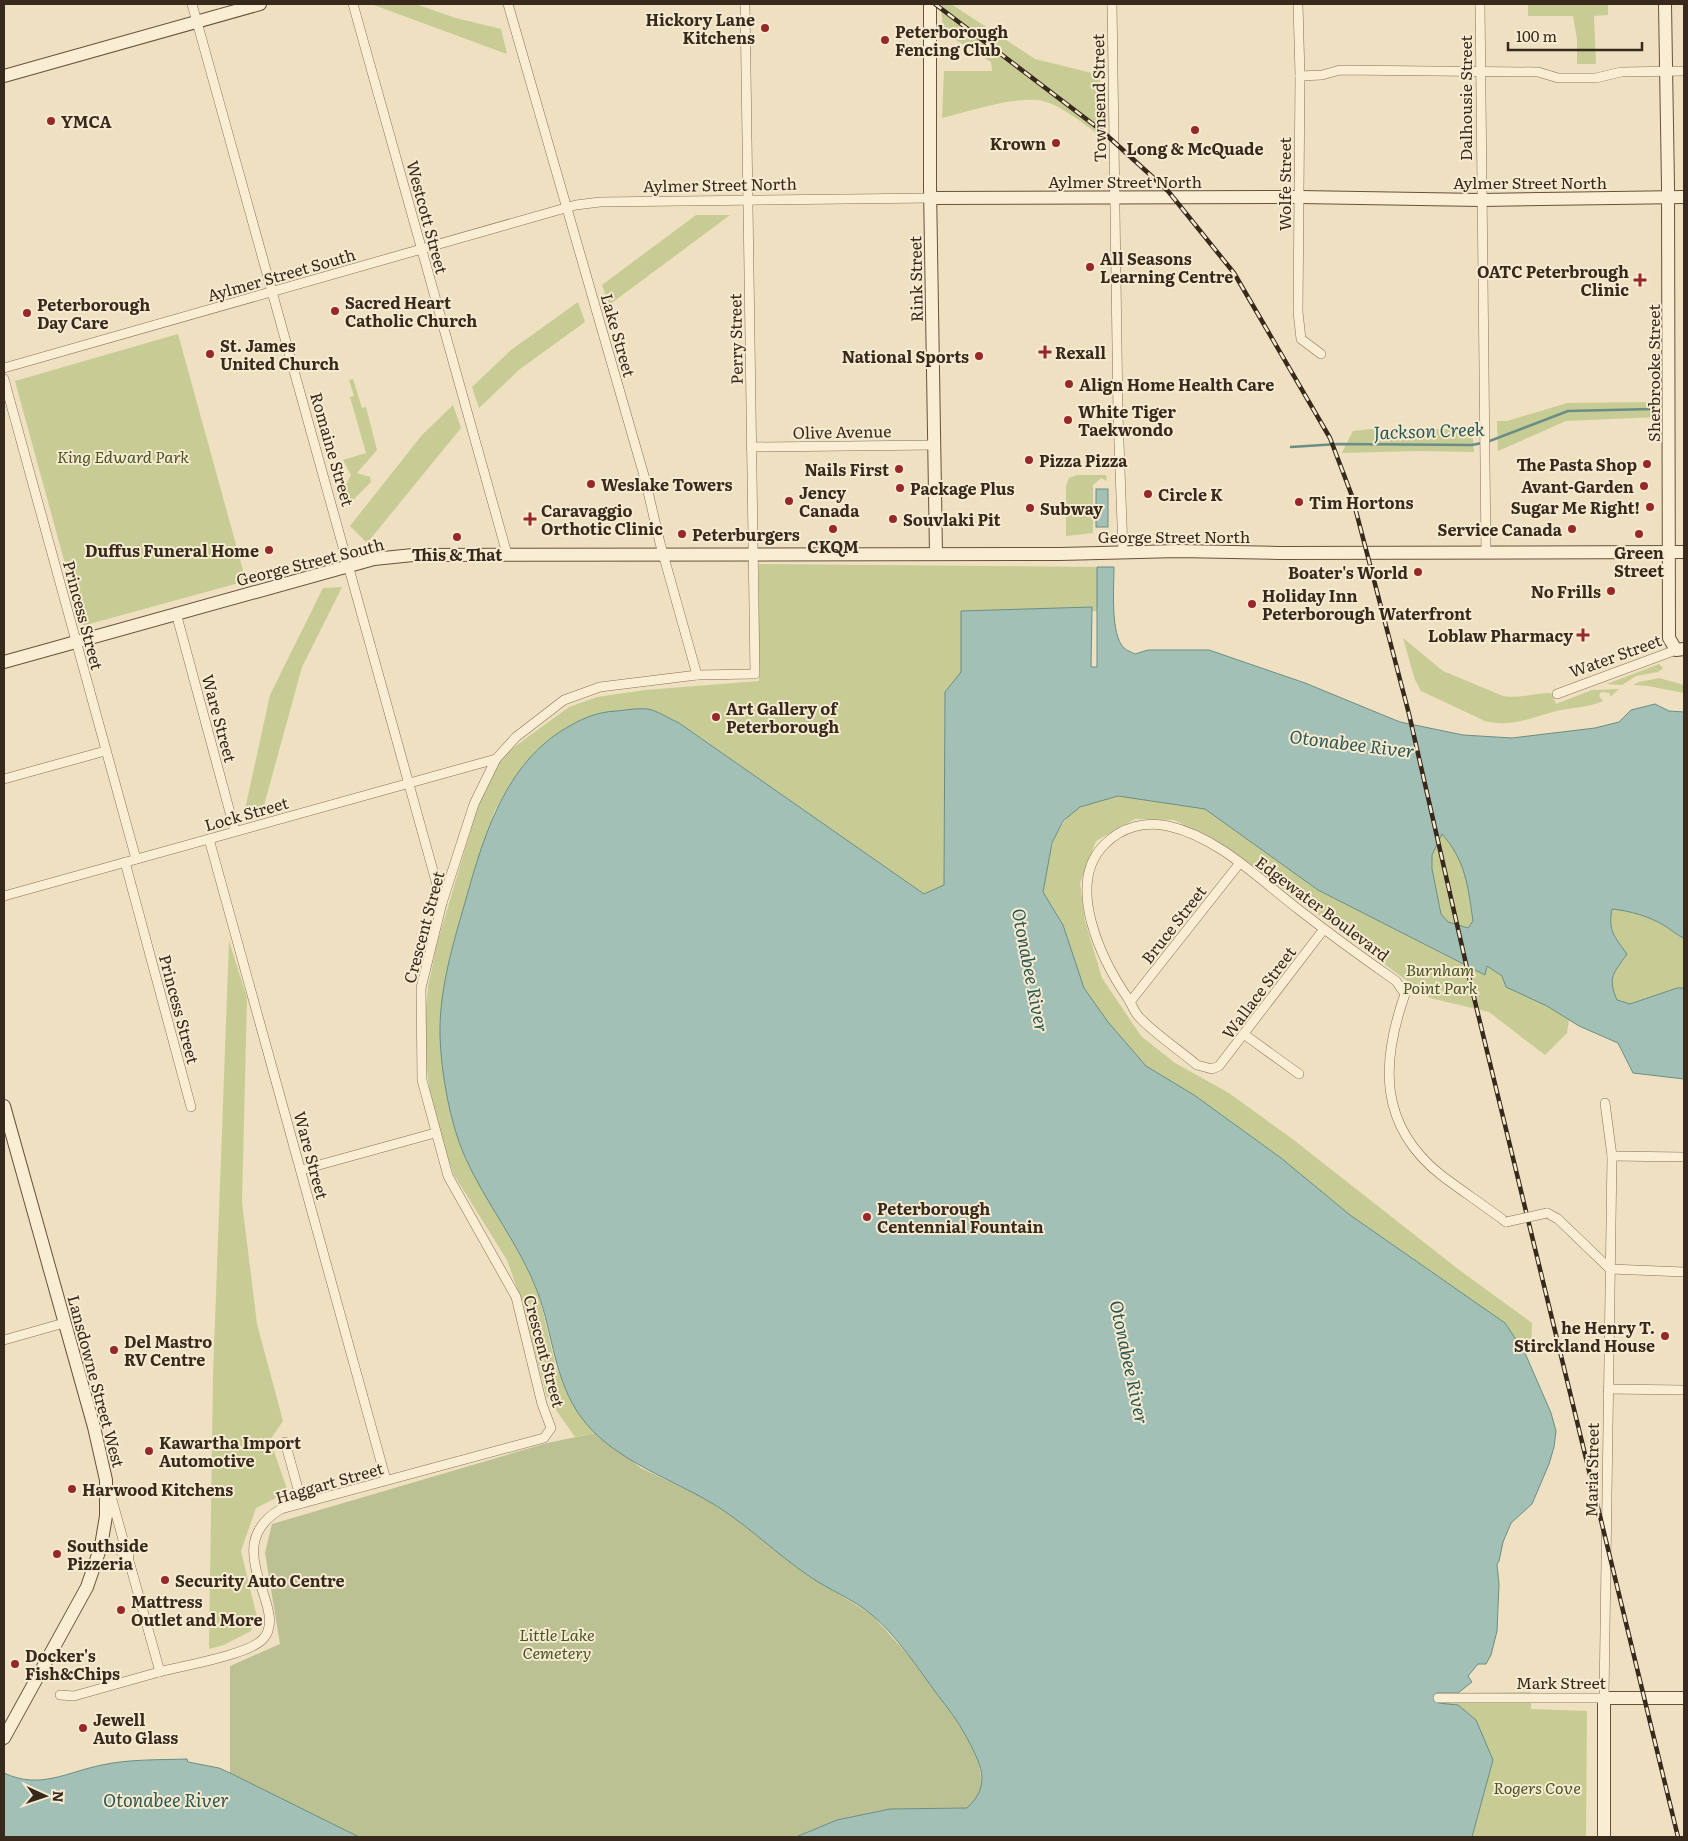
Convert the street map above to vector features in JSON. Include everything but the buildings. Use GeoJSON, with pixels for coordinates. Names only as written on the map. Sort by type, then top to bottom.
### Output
{"type":"FeatureCollection","features":[{"type":"Feature","properties":{"kind":"main road"},"geometry":{"type":"LineString","coordinates":[[4,76],[260,4]]}},
{"type":"Feature","properties":{"kind":"main road","name":"Rink Street"},"geometry":{"type":"LineString","coordinates":[[930,4],[936,554]]}},
{"type":"Feature","properties":{"kind":"main road","name":"Sherbrooke Street"},"geometry":{"type":"LineString","coordinates":[[1665,4],[1668,197],[1669,638],[1680,649]]}},
{"type":"Feature","properties":{"kind":"main road","name":"Aylmer Street North"},"geometry":{"type":"LineString","coordinates":[[931,198],[1300,197],[1481,200],[1684,197]]}},
{"type":"Feature","properties":{"kind":"main road","name":"George Street North"},"geometry":{"type":"LineString","coordinates":[[664,555],[1123,551],[1638,554],[1684,552]]}},
{"type":"Feature","properties":{"kind":"main road","name":"George Street South"},"geometry":{"type":"LineString","coordinates":[[4,662],[374,558],[413,555],[506,554],[664,555]]}},
{"type":"Feature","properties":{"kind":"main road"},"geometry":{"type":"LineString","coordinates":[[1638,554],[1661,562],[1669,574]]}},
{"type":"Feature","properties":{"kind":"main road","name":"Lansdowne Street West"},"geometry":{"type":"LineString","coordinates":[[4,1106],[97,1436],[106,1480],[106,1516],[101,1546],[87,1587],[4,1738]]}},
{"type":"Feature","properties":{"kind":"main road","name":"Mark Street"},"geometry":{"type":"LineString","coordinates":[[1604,1698],[1684,1698]]}},
{"type":"Feature","properties":{"kind":"main road","name":"Maria Street"},"geometry":{"type":"LineString","coordinates":[[1604,1698],[1604,1837]]}},
{"type":"Feature","properties":{"kind":"street","name":"Romaine Street"},"geometry":{"type":"LineString","coordinates":[[192,4],[350,565],[442,903]]}},
{"type":"Feature","properties":{"kind":"street","name":"Westcott Street"},"geometry":{"type":"LineString","coordinates":[[353,4],[506,554]]}},
{"type":"Feature","properties":{"kind":"street","name":"Lake Street"},"geometry":{"type":"LineString","coordinates":[[508,4],[645,479],[697,675]]}},
{"type":"Feature","properties":{"kind":"street","name":"Perry Street"},"geometry":{"type":"LineString","coordinates":[[745,4],[755,674]]}},
{"type":"Feature","properties":{"kind":"street","name":"Townsend Street"},"geometry":{"type":"LineString","coordinates":[[1112,4],[1118,415],[1123,551]]}},
{"type":"Feature","properties":{"kind":"street","name":"Wolfe Street"},"geometry":{"type":"LineString","coordinates":[[1298,4],[1300,76],[1298,312],[1301,339],[1321,354]]}},
{"type":"Feature","properties":{"kind":"street","name":"Dalhousie Street"},"geometry":{"type":"LineString","coordinates":[[1480,4],[1486,552]]}},
{"type":"Feature","properties":{"kind":"street"},"geometry":{"type":"LineString","coordinates":[[1300,76],[1322,75],[1340,70],[1538,72],[1558,78],[1596,78],[1611,72],[1684,72]]}},
{"type":"Feature","properties":{"kind":"street","name":"Aylmer Street North"},"geometry":{"type":"LineString","coordinates":[[566,208],[600,202],[931,198]]}},
{"type":"Feature","properties":{"kind":"street","name":"Aylmer Street South"},"geometry":{"type":"LineString","coordinates":[[4,368],[566,208]]}},
{"type":"Feature","properties":{"kind":"street","name":"Princess Street"},"geometry":{"type":"LineString","coordinates":[[4,379],[136,859]]}},
{"type":"Feature","properties":{"kind":"street","name":"Olive Avenue"},"geometry":{"type":"LineString","coordinates":[[751,447],[934,445]]}},
{"type":"Feature","properties":{"kind":"street","name":"Ware Street"},"geometry":{"type":"LineString","coordinates":[[176,613],[235,831]]}},
{"type":"Feature","properties":{"kind":"street","name":"Water Street"},"geometry":{"type":"LineString","coordinates":[[1557,694],[1680,649]]}},
{"type":"Feature","properties":{"kind":"street","name":"Crescent Street"},"geometry":{"type":"LineString","coordinates":[[551,1428],[542,1404],[516,1297],[448,1176],[422,1080],[421,988],[442,903],[474,804],[496,759],[516,737],[564,700],[600,687],[697,675],[755,674]]}},
{"type":"Feature","properties":{"kind":"street"},"geometry":{"type":"LineString","coordinates":[[4,778],[105,751]]}},
{"type":"Feature","properties":{"kind":"street","name":"Lock Street"},"geometry":{"type":"LineString","coordinates":[[4,896],[496,759]]}},
{"type":"Feature","properties":{"kind":"street","name":"Edgewater Boulevard"},"geometry":{"type":"LineString","coordinates":[[1212,1069],[1197,1065],[1135,1012],[1114,978],[1095,933],[1088,908],[1088,879],[1093,858],[1116,835],[1139,825],[1159,825],[1201,838],[1239,864],[1324,930],[1396,982],[1405,994],[1388,1063],[1388,1082],[1392,1103],[1410,1142],[1439,1174],[1506,1222],[1548,1213],[1558,1219],[1610,1269]]}},
{"type":"Feature","properties":{"kind":"street","name":"Ware Street"},"geometry":{"type":"LineString","coordinates":[[209,839],[386,1480]]}},
{"type":"Feature","properties":{"kind":"street","name":"Princess Street"},"geometry":{"type":"LineString","coordinates":[[125,862],[191,1106]]}},
{"type":"Feature","properties":{"kind":"street","name":"Bruce Street"},"geometry":{"type":"LineString","coordinates":[[1130,1002],[1239,864]]}},
{"type":"Feature","properties":{"kind":"street","name":"Wallace Street"},"geometry":{"type":"LineString","coordinates":[[1212,1069],[1219,1066],[1245,1035],[1324,930]]}},
{"type":"Feature","properties":{"kind":"street"},"geometry":{"type":"LineString","coordinates":[[1245,1035],[1299,1074]]}},
{"type":"Feature","properties":{"kind":"street","name":"Maria Street"},"geometry":{"type":"LineString","coordinates":[[1604,1698],[1612,1156],[1606,1103]]}},
{"type":"Feature","properties":{"kind":"street"},"geometry":{"type":"LineString","coordinates":[[301,1170],[435,1133]]}},
{"type":"Feature","properties":{"kind":"street"},"geometry":{"type":"LineString","coordinates":[[1612,1156],[1684,1157]]}},
{"type":"Feature","properties":{"kind":"street"},"geometry":{"type":"LineString","coordinates":[[1610,1269],[1684,1272]]}},
{"type":"Feature","properties":{"kind":"street"},"geometry":{"type":"LineString","coordinates":[[4,1340],[64,1323]]}},
{"type":"Feature","properties":{"kind":"street"},"geometry":{"type":"LineString","coordinates":[[1608,1389],[1684,1390]]}},
{"type":"Feature","properties":{"kind":"street","name":"Haggart Street"},"geometry":{"type":"LineString","coordinates":[[60,1695],[74,1696],[250,1647],[266,1635],[269,1624],[255,1565],[254,1548],[256,1532],[272,1514],[302,1503],[544,1438],[551,1428]]}},
{"type":"Feature","properties":{"kind":"street"},"geometry":{"type":"LineString","coordinates":[[286,1442],[302,1503]]}},
{"type":"Feature","properties":{"kind":"street"},"geometry":{"type":"LineString","coordinates":[[106,1480],[129,1556],[160,1672]]}},
{"type":"Feature","properties":{"kind":"street"},"geometry":{"type":"LineString","coordinates":[[101,1546],[116,1549],[129,1556]]}},
{"type":"Feature","properties":{"kind":"street","name":"Mark Street"},"geometry":{"type":"LineString","coordinates":[[1438,1698],[1604,1698]]}},
{"type":"Feature","properties":{"kind":"green space"},"geometry":{"type":"Polygon","coordinates":[[[371,4],[415,4],[456,18],[501,29],[507,54],[371,4]]]}},
{"type":"Feature","properties":{"kind":"green space"},"geometry":{"type":"Polygon","coordinates":[[[941,4],[951,4],[1035,59],[1100,75],[1099,135],[1062,109],[1038,100],[1003,103],[942,118],[944,71],[992,71],[991,62],[943,32],[941,4]]]}},
{"type":"Feature","properties":{"kind":"green space"},"geometry":{"type":"Polygon","coordinates":[[[1528,4],[1608,4],[1608,15],[1594,16],[1596,64],[1577,64],[1577,39],[1573,16],[1528,16],[1528,4]]]}},
{"type":"Feature","properties":{"kind":"green space"},"geometry":{"type":"Polygon","coordinates":[[[696,215],[730,215],[609,305],[602,285],[696,215]]]}},
{"type":"Feature","properties":{"kind":"green space"},"geometry":{"type":"Polygon","coordinates":[[[578,302],[585,322],[520,369],[479,408],[472,387],[511,350],[578,302]]]}},
{"type":"Feature","properties":{"kind":"green space","name":"King Edward Park"},"geometry":{"type":"Polygon","coordinates":[[[178,334],[246,581],[82,626],[15,381],[178,334]]]}},
{"type":"Feature","properties":{"kind":"green space"},"geometry":{"type":"Polygon","coordinates":[[[353,379],[362,408],[366,407],[377,450],[357,473],[370,477],[371,482],[351,502],[342,493],[351,475],[343,460],[366,453],[350,397],[354,396],[349,380],[353,379]]]}},
{"type":"Feature","properties":{"kind":"green space"},"geometry":{"type":"Polygon","coordinates":[[[1658,402],[1658,417],[1566,421],[1498,451],[1497,421],[1507,421],[1567,403],[1658,402]]]}},
{"type":"Feature","properties":{"kind":"green space"},"geometry":{"type":"Polygon","coordinates":[[[453,405],[461,428],[367,543],[350,526],[422,435],[453,405]]]}},
{"type":"Feature","properties":{"kind":"green space"},"geometry":{"type":"Polygon","coordinates":[[[1371,429],[1472,429],[1474,452],[1342,453],[1353,431],[1371,429]]]}},
{"type":"Feature","properties":{"kind":"green space"},"geometry":{"type":"Polygon","coordinates":[[[1077,475],[1106,475],[1107,481],[1101,478],[1093,485],[1093,533],[1066,536],[1066,486],[1069,478],[1077,475]]]}},
{"type":"Feature","properties":{"kind":"green space"},"geometry":{"type":"Polygon","coordinates":[[[759,564],[1097,567],[1098,611],[961,611],[961,672],[945,692],[944,885],[924,894],[679,723],[653,710],[511,782],[494,812],[455,937],[446,978],[440,1035],[451,1117],[464,1156],[522,1258],[539,1295],[556,1367],[581,1416],[596,1433],[575,1437],[547,1397],[519,1294],[507,1260],[454,1175],[440,1137],[430,1094],[423,1037],[428,987],[437,944],[477,809],[493,770],[510,750],[569,707],[597,697],[645,690],[759,681],[759,564]]]}},
{"type":"Feature","properties":{"kind":"green space"},"geometry":{"type":"Polygon","coordinates":[[[342,587],[302,667],[263,809],[244,814],[270,695],[323,588],[342,587]]]}},
{"type":"Feature","properties":{"kind":"green space"},"geometry":{"type":"Polygon","coordinates":[[[1403,638],[1443,671],[1503,696],[1515,697],[1551,693],[1556,704],[1592,690],[1619,689],[1610,697],[1610,693],[1601,692],[1599,696],[1603,701],[1593,705],[1561,710],[1522,721],[1495,723],[1485,721],[1421,691],[1415,680],[1403,638]]]}},
{"type":"Feature","properties":{"kind":"green space"},"geometry":{"type":"Polygon","coordinates":[[[1659,664],[1663,668],[1658,672],[1636,676],[1622,685],[1607,684],[1659,664]]]}},
{"type":"Feature","properties":{"kind":"green space"},"geometry":{"type":"Polygon","coordinates":[[[1659,678],[1684,685],[1684,693],[1633,685],[1659,678]]]}},
{"type":"Feature","properties":{"kind":"green space","name":"Burnham Point Park"},"geometry":{"type":"Polygon","coordinates":[[[1118,796],[1205,809],[1318,890],[1484,975],[1487,965],[1569,1020],[1567,1033],[1545,1055],[1489,1012],[1430,998],[1242,858],[1208,837],[1174,820],[1135,819],[1096,841],[1080,883],[1085,921],[1102,978],[1141,1036],[1175,1063],[1229,1093],[1295,1141],[1458,1269],[1532,1323],[1531,1348],[1525,1353],[1504,1323],[1350,1215],[1281,1158],[1194,1095],[1146,1066],[1108,1022],[1084,988],[1063,925],[1043,892],[1049,856],[1057,833],[1063,823],[1085,805],[1118,796]]]}},
{"type":"Feature","properties":{"kind":"green space"},"geometry":{"type":"Polygon","coordinates":[[[1442,834],[1456,854],[1465,875],[1473,921],[1468,928],[1448,922],[1441,914],[1432,869],[1432,855],[1442,834]]]}},
{"type":"Feature","properties":{"kind":"green space"},"geometry":{"type":"Polygon","coordinates":[[[1612,909],[1659,922],[1684,938],[1684,988],[1677,988],[1630,1004],[1617,1000],[1612,980],[1627,954],[1613,933],[1611,923],[1612,909]]]}},
{"type":"Feature","properties":{"kind":"green space"},"geometry":{"type":"Polygon","coordinates":[[[229,941],[247,998],[242,1202],[257,1324],[283,1421],[270,1440],[288,1492],[256,1508],[241,1551],[257,1617],[251,1631],[224,1645],[209,1649],[213,1376],[229,941]]]}},
{"type":"Feature","properties":{"kind":"green space","name":"Little Lake Cemetery"},"geometry":{"type":"Polygon","coordinates":[[[596,1433],[641,1468],[704,1498],[741,1522],[808,1575],[871,1614],[910,1657],[962,1728],[978,1760],[982,1783],[979,1796],[967,1808],[890,1809],[837,1820],[796,1837],[359,1837],[230,1773],[230,1666],[280,1644],[265,1553],[272,1524],[547,1443],[596,1433]]]}},
{"type":"Feature","properties":{"kind":"green space","name":"Rogers Cove"},"geometry":{"type":"Polygon","coordinates":[[[1531,1692],[1531,1709],[1587,1711],[1586,1837],[1472,1837],[1493,1760],[1458,1705],[1438,1703],[1437,1693],[1531,1692]]]}},
{"type":"Feature","properties":{"kind":"water"},"geometry":{"type":"Polygon","coordinates":[[[1096,489],[1108,489],[1108,527],[1096,527],[1096,489]]]}},
{"type":"Feature","properties":{"kind":"water","name":"Otonabee River"},"geometry":{"type":"Polygon","coordinates":[[[1097,567],[1114,567],[1113,598],[1115,622],[1120,642],[1127,650],[1135,654],[1148,650],[1209,650],[1305,683],[1400,722],[1463,735],[1512,738],[1595,728],[1619,722],[1631,710],[1655,704],[1669,711],[1684,712],[1684,938],[1652,919],[1626,911],[1612,909],[1611,923],[1615,938],[1627,954],[1612,980],[1617,1000],[1630,1004],[1677,988],[1684,988],[1684,1079],[1633,1073],[1618,1043],[1579,1026],[1547,1006],[1506,987],[1502,976],[1487,966],[1485,975],[1318,890],[1205,809],[1118,796],[1080,807],[1063,821],[1052,843],[1043,892],[1063,925],[1084,988],[1108,1022],[1146,1066],[1194,1095],[1281,1158],[1350,1215],[1505,1323],[1525,1353],[1551,1413],[1556,1431],[1549,1464],[1532,1504],[1511,1523],[1497,1564],[1499,1584],[1497,1631],[1491,1655],[1486,1664],[1478,1664],[1468,1676],[1472,1682],[1458,1693],[1437,1693],[1438,1703],[1458,1705],[1476,1720],[1493,1760],[1472,1837],[796,1837],[837,1820],[890,1809],[967,1808],[975,1799],[982,1782],[976,1755],[956,1720],[914,1663],[898,1642],[871,1614],[809,1576],[717,1506],[621,1454],[593,1431],[581,1417],[572,1403],[559,1372],[543,1309],[531,1275],[473,1174],[455,1129],[444,1081],[440,1019],[444,986],[455,937],[478,857],[497,809],[523,765],[561,731],[581,720],[601,713],[648,709],[659,713],[679,723],[924,894],[944,885],[945,692],[961,672],[961,611],[1092,607],[1091,667],[1097,667],[1097,567]],[[1442,834],[1432,855],[1432,869],[1441,914],[1448,922],[1468,928],[1473,921],[1465,875],[1450,844],[1442,834]]]}},
{"type":"Feature","properties":{"kind":"water","name":"Otonabee River"},"geometry":{"type":"Polygon","coordinates":[[[187,1759],[188,1762],[219,1768],[359,1837],[4,1837],[4,1773],[17,1778],[42,1780],[112,1763],[187,1759]]]}},
{"type":"Feature","properties":{"kind":"waterway","name":"Jackson Creek"},"geometry":{"type":"LineString","coordinates":[[1487,442],[1568,411],[1652,409]]}},
{"type":"Feature","properties":{"kind":"waterway","name":"Jackson Creek"},"geometry":{"type":"LineString","coordinates":[[1291,447],[1338,444],[1472,445],[1482,443]]}},
{"type":"Feature","properties":{"kind":"railway"},"geometry":{"type":"LineString","coordinates":[[935,4],[1102,131],[1168,191],[1234,273],[1330,438],[1352,496],[1409,714],[1469,977],[1678,1837]]}},
{"type":"Feature","properties":{"kind":"place","name":"Hickory Lane Kitchens"},"geometry":{"type":"Point","coordinates":[765,28]}},
{"type":"Feature","properties":{"kind":"place","name":"Peterborough Fencing Club"},"geometry":{"type":"Point","coordinates":[885,40]}},
{"type":"Feature","properties":{"kind":"place","name":"YMCA"},"geometry":{"type":"Point","coordinates":[51,121]}},
{"type":"Feature","properties":{"kind":"place","name":"Long & McQuade"},"geometry":{"type":"Point","coordinates":[1195,130]}},
{"type":"Feature","properties":{"kind":"place","name":"Krown"},"geometry":{"type":"Point","coordinates":[1056,143]}},
{"type":"Feature","properties":{"kind":"place","name":"All Seasons Learning Centre"},"geometry":{"type":"Point","coordinates":[1090,267]}},
{"type":"Feature","properties":{"kind":"place","name":"OATC Peterbrough Clinic"},"geometry":{"type":"Point","coordinates":[1640,280]}},
{"type":"Feature","properties":{"kind":"place","name":"Sacred Heart Catholic Church"},"geometry":{"type":"Point","coordinates":[335,311]}},
{"type":"Feature","properties":{"kind":"place","name":"Peterborough Day Care"},"geometry":{"type":"Point","coordinates":[27,313]}},
{"type":"Feature","properties":{"kind":"place","name":"Rexall"},"geometry":{"type":"Point","coordinates":[1045,352]}},
{"type":"Feature","properties":{"kind":"place","name":"St. James United Church"},"geometry":{"type":"Point","coordinates":[210,354]}},
{"type":"Feature","properties":{"kind":"place","name":"National Sports"},"geometry":{"type":"Point","coordinates":[979,356]}},
{"type":"Feature","properties":{"kind":"place","name":"Align Home Health Care"},"geometry":{"type":"Point","coordinates":[1069,384]}},
{"type":"Feature","properties":{"kind":"place","name":"White Tiger Taekwondo"},"geometry":{"type":"Point","coordinates":[1068,420]}},
{"type":"Feature","properties":{"kind":"place","name":"Pizza Pizza"},"geometry":{"type":"Point","coordinates":[1029,460]}},
{"type":"Feature","properties":{"kind":"place","name":"The Pasta Shop"},"geometry":{"type":"Point","coordinates":[1647,464]}},
{"type":"Feature","properties":{"kind":"place","name":"Nails First"},"geometry":{"type":"Point","coordinates":[899,469]}},
{"type":"Feature","properties":{"kind":"place","name":"Weslake Towers"},"geometry":{"type":"Point","coordinates":[591,484]}},
{"type":"Feature","properties":{"kind":"place","name":"Avant-Garden"},"geometry":{"type":"Point","coordinates":[1644,486]}},
{"type":"Feature","properties":{"kind":"place","name":"Package Plus"},"geometry":{"type":"Point","coordinates":[900,488]}},
{"type":"Feature","properties":{"kind":"place","name":"Circle K"},"geometry":{"type":"Point","coordinates":[1148,494]}},
{"type":"Feature","properties":{"kind":"place","name":"Jency Canada"},"geometry":{"type":"Point","coordinates":[789,501]}},
{"type":"Feature","properties":{"kind":"place","name":"Tim Hortons"},"geometry":{"type":"Point","coordinates":[1299,502]}},
{"type":"Feature","properties":{"kind":"place","name":"Sugar Me Right!"},"geometry":{"type":"Point","coordinates":[1650,507]}},
{"type":"Feature","properties":{"kind":"place","name":"Subway"},"geometry":{"type":"Point","coordinates":[1030,508]}},
{"type":"Feature","properties":{"kind":"place","name":"Caravaggio Orthotic Clinic"},"geometry":{"type":"Point","coordinates":[530,519]}},
{"type":"Feature","properties":{"kind":"place","name":"Souvlaki Pit"},"geometry":{"type":"Point","coordinates":[893,519]}},
{"type":"Feature","properties":{"kind":"place","name":"CKQM"},"geometry":{"type":"Point","coordinates":[833,529]}},
{"type":"Feature","properties":{"kind":"place","name":"Service Canada"},"geometry":{"type":"Point","coordinates":[1572,529]}},
{"type":"Feature","properties":{"kind":"place","name":"Peterburgers"},"geometry":{"type":"Point","coordinates":[682,534]}},
{"type":"Feature","properties":{"kind":"place","name":"Green Street"},"geometry":{"type":"Point","coordinates":[1639,534]}},
{"type":"Feature","properties":{"kind":"place","name":"This & That"},"geometry":{"type":"Point","coordinates":[457,537]}},
{"type":"Feature","properties":{"kind":"place","name":"Duffus Funeral Home"},"geometry":{"type":"Point","coordinates":[269,550]}},
{"type":"Feature","properties":{"kind":"place","name":"Boater's World"},"geometry":{"type":"Point","coordinates":[1418,572]}},
{"type":"Feature","properties":{"kind":"place","name":"No Frills"},"geometry":{"type":"Point","coordinates":[1611,591]}},
{"type":"Feature","properties":{"kind":"place","name":"Holiday Inn Peterborough Waterfront"},"geometry":{"type":"Point","coordinates":[1252,604]}},
{"type":"Feature","properties":{"kind":"place","name":"Loblaw Pharmacy"},"geometry":{"type":"Point","coordinates":[1583,635]}},
{"type":"Feature","properties":{"kind":"place","name":"Art Gallery of Peterborough"},"geometry":{"type":"Point","coordinates":[716,717]}},
{"type":"Feature","properties":{"kind":"place","name":"Peterborough Centennial Fountain"},"geometry":{"type":"Point","coordinates":[867,1217]}},
{"type":"Feature","properties":{"kind":"place","name":"he Henry T. Stirckland House"},"geometry":{"type":"Point","coordinates":[1665,1336]}},
{"type":"Feature","properties":{"kind":"place","name":"Del Mastro RV Centre"},"geometry":{"type":"Point","coordinates":[114,1350]}},
{"type":"Feature","properties":{"kind":"place","name":"Kawartha Import Automotive"},"geometry":{"type":"Point","coordinates":[149,1451]}},
{"type":"Feature","properties":{"kind":"place","name":"Harwood Kitchens"},"geometry":{"type":"Point","coordinates":[72,1489]}},
{"type":"Feature","properties":{"kind":"place","name":"Southside Pizzeria"},"geometry":{"type":"Point","coordinates":[57,1554]}},
{"type":"Feature","properties":{"kind":"place","name":"Security Auto Centre"},"geometry":{"type":"Point","coordinates":[165,1580]}},
{"type":"Feature","properties":{"kind":"place","name":"Mattress Outlet and More"},"geometry":{"type":"Point","coordinates":[121,1610]}},
{"type":"Feature","properties":{"kind":"place","name":"Docker's Fish&Chips"},"geometry":{"type":"Point","coordinates":[15,1664]}},
{"type":"Feature","properties":{"kind":"place","name":"Jewell Auto Glass"},"geometry":{"type":"Point","coordinates":[83,1728]}}]}
